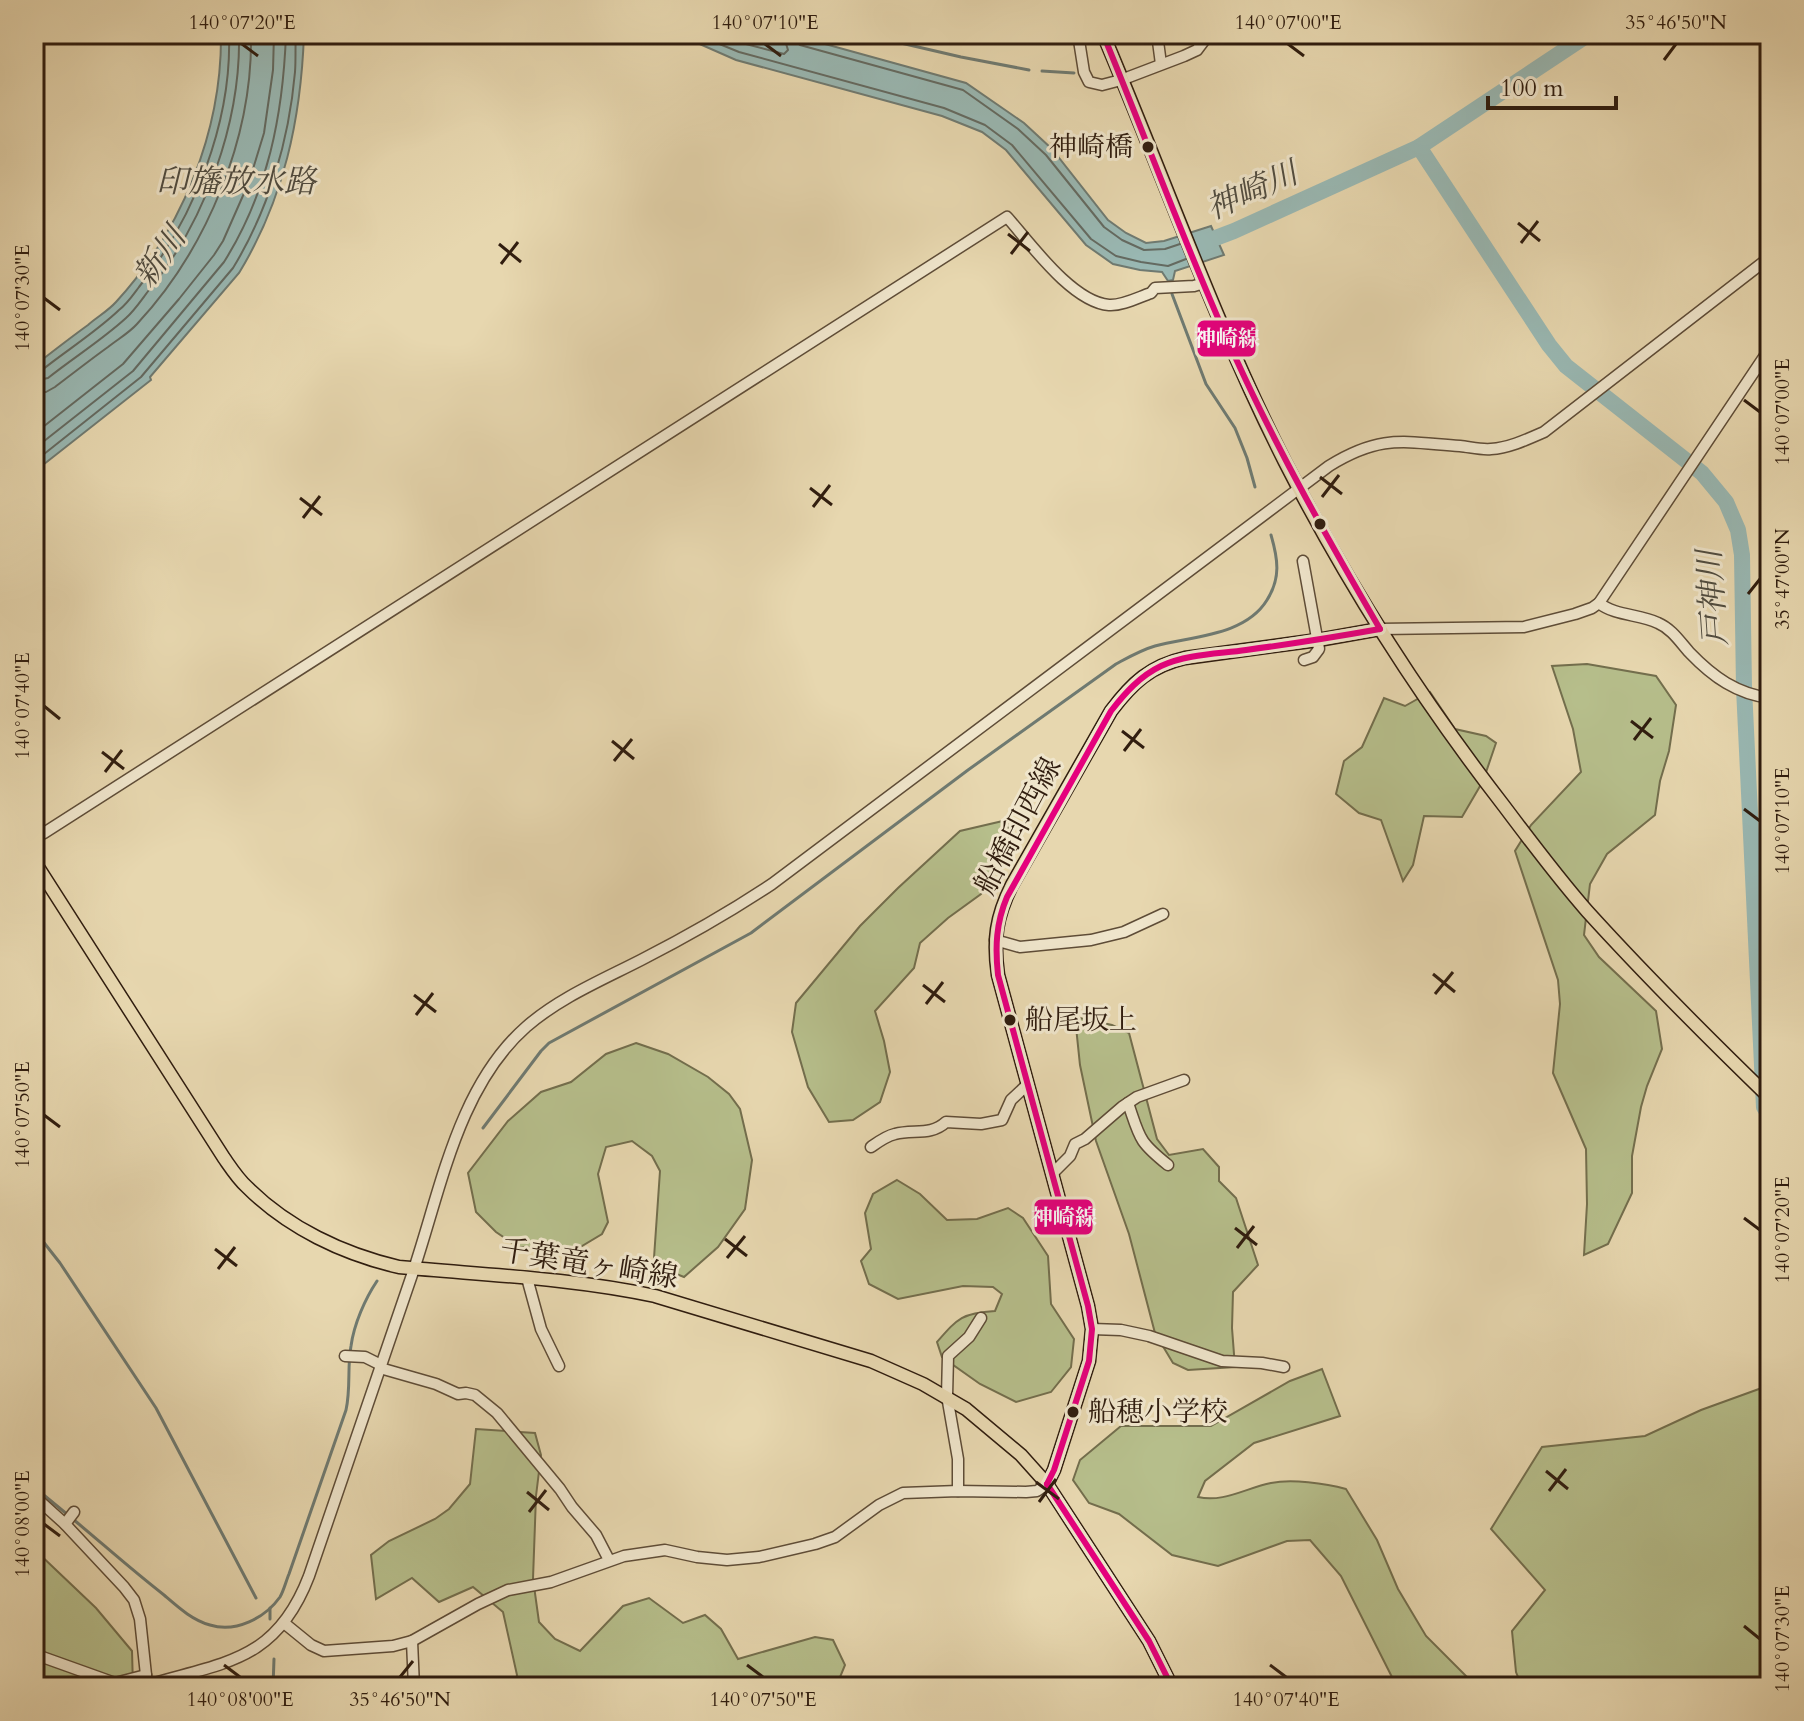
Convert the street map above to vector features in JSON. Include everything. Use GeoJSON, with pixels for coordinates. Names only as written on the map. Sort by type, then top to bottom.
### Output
{"type":"FeatureCollection","features":[{"type":"Feature","properties":{"kind":"main road"},"geometry":{"type":"LineString","coordinates":[[1103,34],[1251,391],[1299,488],[1380,629],[1474,767],[1585,909],[1676,1007],[1770,1098]]}},
{"type":"Feature","properties":{"kind":"main road","name":"船橋印西線"},"geometry":{"type":"LineString","coordinates":[[1047,1484],[1087,1370],[1092,1329],[998,975],[995,940],[999,914],[1012,885],[1111,711],[1138,680],[1170,661],[1380,629]]}},
{"type":"Feature","properties":{"kind":"main road","name":"千葉竜ヶ崎線"},"geometry":{"type":"LineString","coordinates":[[34,861],[213,1141],[246,1187],[276,1211],[342,1250],[377,1262],[620,1288],[871,1361],[947,1396],[1001,1437],[1047,1484],[1120,1593],[1170,1683]]}},
{"type":"Feature","properties":{"kind":"street"},"geometry":{"type":"LineString","coordinates":[[1078,34],[1084,72],[1089,82],[1102,85],[1197,50],[1209,34]]}},
{"type":"Feature","properties":{"kind":"street"},"geometry":{"type":"LineString","coordinates":[[1157,34],[1161,64]]}},
{"type":"Feature","properties":{"kind":"street"},"geometry":{"type":"LineString","coordinates":[[34,822],[44,833],[1007,217],[1064,281],[1080,294],[1110,306],[1151,293],[1155,288],[1185,287],[1203,281]]}},
{"type":"Feature","properties":{"kind":"street"},"geometry":{"type":"LineString","coordinates":[[34,1654],[115,1683],[146,1684],[233,1660],[255,1649],[284,1623],[309,1576],[472,1099],[495,1061],[527,1027],[558,1004],[694,932],[772,884],[1329,466],[1356,451],[1388,442],[1491,449],[1524,441],[1544,432],[1770,257]]}},
{"type":"Feature","properties":{"kind":"street"},"geometry":{"type":"LineString","coordinates":[[1380,629],[1524,627],[1575,614],[1599,603],[1770,348]]}},
{"type":"Feature","properties":{"kind":"street"},"geometry":{"type":"LineString","coordinates":[[1303,561],[1318,640],[1317,654],[1304,660]]}},
{"type":"Feature","properties":{"kind":"street"},"geometry":{"type":"LineString","coordinates":[[1599,603],[1668,628],[1708,671],[1737,690],[1770,698]]}},
{"type":"Feature","properties":{"kind":"street"},"geometry":{"type":"LineString","coordinates":[[995,940],[1020,947],[1091,940],[1124,932],[1163,914]]}},
{"type":"Feature","properties":{"kind":"street"},"geometry":{"type":"LineString","coordinates":[[1052,1174],[1070,1156],[1075,1144],[1128,1103],[1184,1080]]}},
{"type":"Feature","properties":{"kind":"street"},"geometry":{"type":"LineString","coordinates":[[871,1147],[895,1134],[929,1132],[946,1122],[981,1124],[1002,1120],[1011,1100],[1028,1084]]}},
{"type":"Feature","properties":{"kind":"street"},"geometry":{"type":"LineString","coordinates":[[1128,1103],[1144,1145],[1168,1165]]}},
{"type":"Feature","properties":{"kind":"street"},"geometry":{"type":"LineString","coordinates":[[527,1278],[541,1329],[559,1366]]}},
{"type":"Feature","properties":{"kind":"street"},"geometry":{"type":"LineString","coordinates":[[958,1491],[958,1459],[947,1396],[948,1356],[969,1337],[981,1318]]}},
{"type":"Feature","properties":{"kind":"street"},"geometry":{"type":"LineString","coordinates":[[1092,1329],[1121,1330],[1149,1336],[1222,1361],[1284,1367]]}},
{"type":"Feature","properties":{"kind":"street"},"geometry":{"type":"LineString","coordinates":[[345,1356],[365,1357],[380,1366],[458,1394],[475,1395],[497,1413],[560,1489],[596,1535],[609,1560]]}},
{"type":"Feature","properties":{"kind":"street"},"geometry":{"type":"LineString","coordinates":[[284,1623],[311,1645],[324,1651],[393,1646],[412,1641],[508,1590],[551,1582],[624,1556],[665,1550],[727,1560],[759,1557],[835,1537],[879,1505],[903,1493],[1026,1492],[1037,1491],[1047,1484]]}},
{"type":"Feature","properties":{"kind":"street"},"geometry":{"type":"LineString","coordinates":[[34,1496],[65,1524],[134,1600],[140,1619],[146,1684]]}},
{"type":"Feature","properties":{"kind":"street"},"geometry":{"type":"LineString","coordinates":[[65,1524],[74,1512]]}},
{"type":"Feature","properties":{"kind":"street"},"geometry":{"type":"LineString","coordinates":[[412,1641],[414,1687]]}},
{"type":"Feature","properties":{"kind":"street"},"geometry":{"type":"LineString","coordinates":[[1155,1687],[1170,1683]]}},
{"type":"Feature","properties":{"kind":"green space"},"geometry":{"type":"Polygon","coordinates":[[[1587,664],[1656,676],[1676,705],[1655,815],[1607,854],[1590,884],[1584,935],[1599,957],[1656,1011],[1662,1049],[1641,1107],[1632,1156],[1632,1193],[1608,1244],[1584,1255],[1586,1149],[1553,1073],[1560,1004],[1558,980],[1515,851],[1531,825],[1581,772],[1573,729],[1552,666],[1587,664]]]}},
{"type":"Feature","properties":{"kind":"green space"},"geometry":{"type":"Polygon","coordinates":[[[1430,692],[1455,729],[1486,736],[1496,743],[1483,781],[1462,817],[1424,816],[1413,865],[1403,881],[1381,820],[1359,813],[1336,794],[1344,761],[1362,747],[1384,698],[1405,706],[1430,692]]]}},
{"type":"Feature","properties":{"kind":"green space"},"geometry":{"type":"Polygon","coordinates":[[[1007,820],[1009,835],[1002,861],[981,894],[920,943],[914,968],[875,1011],[890,1072],[880,1102],[853,1120],[829,1122],[808,1087],[792,1032],[796,1003],[860,926],[960,831],[1007,820]]]}},
{"type":"Feature","properties":{"kind":"green space"},"geometry":{"type":"Polygon","coordinates":[[[1075,1017],[1112,1025],[1129,1033],[1157,1139],[1169,1155],[1203,1149],[1219,1167],[1219,1181],[1236,1198],[1258,1265],[1233,1292],[1235,1367],[1188,1370],[1173,1363],[1155,1333],[1129,1234],[1096,1141],[1080,1065],[1075,1017]]]}},
{"type":"Feature","properties":{"kind":"green space"},"geometry":{"type":"Polygon","coordinates":[[[636,1043],[668,1054],[708,1077],[729,1094],[740,1109],[752,1160],[745,1209],[718,1247],[684,1277],[664,1269],[654,1258],[660,1171],[652,1156],[632,1141],[606,1147],[598,1174],[608,1222],[602,1234],[577,1249],[518,1247],[496,1232],[476,1212],[468,1173],[508,1121],[541,1092],[571,1082],[606,1054],[636,1043]]]}},
{"type":"Feature","properties":{"kind":"green space"},"geometry":{"type":"Polygon","coordinates":[[[897,1180],[920,1194],[947,1220],[977,1219],[1008,1208],[1023,1218],[1048,1256],[1051,1304],[1074,1339],[1071,1367],[1051,1392],[1016,1402],[980,1384],[942,1357],[937,1342],[956,1322],[975,1313],[995,1311],[1002,1294],[993,1287],[963,1286],[898,1299],[869,1284],[861,1261],[871,1249],[865,1213],[873,1194],[897,1180]]]}},
{"type":"Feature","properties":{"kind":"green space"},"geometry":{"type":"Polygon","coordinates":[[[1322,1369],[1340,1416],[1254,1443],[1205,1481],[1198,1497],[1225,1497],[1279,1482],[1308,1482],[1346,1489],[1377,1540],[1398,1589],[1426,1636],[1477,1687],[1397,1687],[1341,1576],[1310,1540],[1287,1541],[1218,1566],[1172,1555],[1119,1514],[1089,1503],[1073,1480],[1080,1460],[1121,1426],[1211,1426],[1290,1381],[1322,1369]]]}},
{"type":"Feature","properties":{"kind":"green space"},"geometry":{"type":"Polygon","coordinates":[[[1770,1385],[1770,1687],[1522,1687],[1516,1672],[1512,1631],[1545,1590],[1491,1529],[1542,1447],[1645,1436],[1701,1410],[1770,1385]]]}},
{"type":"Feature","properties":{"kind":"green space"},"geometry":{"type":"Polygon","coordinates":[[[476,1429],[535,1433],[541,1455],[533,1579],[539,1622],[555,1639],[580,1651],[623,1606],[649,1598],[683,1623],[705,1615],[721,1629],[738,1659],[815,1637],[833,1640],[845,1665],[836,1687],[515,1687],[517,1675],[503,1612],[473,1587],[439,1602],[412,1578],[376,1599],[371,1555],[389,1541],[449,1509],[470,1484],[476,1429]]]}},
{"type":"Feature","properties":{"kind":"green space"},"geometry":{"type":"Polygon","coordinates":[[[34,1549],[96,1608],[132,1651],[133,1687],[34,1687],[34,1549]]]}},
{"type":"Feature","properties":{"kind":"water","name":"印旛放水路"},"geometry":{"type":"Polygon","coordinates":[[[221,34],[304,34],[294,127],[279,187],[268,216],[239,273],[150,377],[151,380],[34,472],[34,366],[113,305],[140,274],[160,243],[194,177],[206,142],[214,107],[221,34]]]}},
{"type":"Feature","properties":{"kind":"water"},"geometry":{"type":"Polygon","coordinates":[[[677,34],[789,34],[966,83],[1024,123],[1052,149],[1108,220],[1126,233],[1146,243],[1164,241],[1211,226],[1224,255],[1175,271],[1173,280],[1168,281],[1162,272],[1113,264],[1086,245],[1006,150],[982,132],[942,116],[736,60],[677,34]]]}},
{"type":"Feature","properties":{"kind":"waterway"},"geometry":{"type":"LineString","coordinates":[[867,34],[875,36]]}},
{"type":"Feature","properties":{"kind":"waterway","name":"神崎川"},"geometry":{"type":"LineString","coordinates":[[1197,245],[1419,147],[1589,34]]}},
{"type":"Feature","properties":{"kind":"waterway"},"geometry":{"type":"LineString","coordinates":[[888,40],[1029,70]]}},
{"type":"Feature","properties":{"kind":"waterway"},"geometry":{"type":"LineString","coordinates":[[1042,71],[1074,73]]}},
{"type":"Feature","properties":{"kind":"waterway","name":"戸神川"},"geometry":{"type":"LineString","coordinates":[[1419,147],[1549,345],[1566,366],[1702,473],[1726,502],[1738,530],[1742,555],[1744,688],[1764,1107],[1770,1117]]}},
{"type":"Feature","properties":{"kind":"waterway"},"geometry":{"type":"LineString","coordinates":[[1172,294],[1206,384],[1235,428],[1255,487]]}},
{"type":"Feature","properties":{"kind":"waterway"},"geometry":{"type":"LineString","coordinates":[[483,1128],[549,1043],[751,933],[968,770],[1116,664],[1150,648],[1232,628],[1257,612],[1275,584],[1277,560],[1271,535]]}},
{"type":"Feature","properties":{"kind":"waterway"},"geometry":{"type":"LineString","coordinates":[[34,1230],[60,1263],[156,1408],[256,1598]]}},
{"type":"Feature","properties":{"kind":"waterway"},"geometry":{"type":"LineString","coordinates":[[74,1520],[197,1620],[230,1627],[249,1622],[274,1605],[283,1591],[346,1410],[352,1338],[377,1281]]}},
{"type":"Feature","properties":{"kind":"waterway"},"geometry":{"type":"LineString","coordinates":[[34,1487],[68,1515]]}},
{"type":"Feature","properties":{"kind":"waterway"},"geometry":{"type":"LineString","coordinates":[[270,1608],[270,1619]]}},
{"type":"Feature","properties":{"kind":"waterway"},"geometry":{"type":"LineString","coordinates":[[273,1687],[274,1659]]}},
{"type":"Feature","properties":{"kind":"transit line","name":"神崎線"},"geometry":{"type":"LineString","coordinates":[[1103,34],[1237,361],[1287,463],[1380,629]]}},
{"type":"Feature","properties":{"kind":"transit line","name":"神崎線"},"geometry":{"type":"LineString","coordinates":[[1047,1484],[1089,1361],[1092,1329],[998,975],[997,935],[1007,897],[1111,711],[1127,691],[1146,675],[1171,662],[1192,657],[1380,629]]}},
{"type":"Feature","properties":{"kind":"transit line","name":"神崎線"},"geometry":{"type":"LineString","coordinates":[[1047,1484],[1149,1641],[1172,1687]]}},
{"type":"Feature","properties":{"kind":"place","name":"神崎橋"},"geometry":{"type":"Point","coordinates":[1148,147]}},
{"type":"Feature","properties":{"kind":"place","name":"船尾坂上"},"geometry":{"type":"Point","coordinates":[1010,1020]}},
{"type":"Feature","properties":{"kind":"place","name":"船穂小学校"},"geometry":{"type":"Point","coordinates":[1073,1412]}},
{"type":"Feature","properties":{"kind":"water label","name":"新川"},"geometry":{"type":"Point","coordinates":[160,257]}}]}
